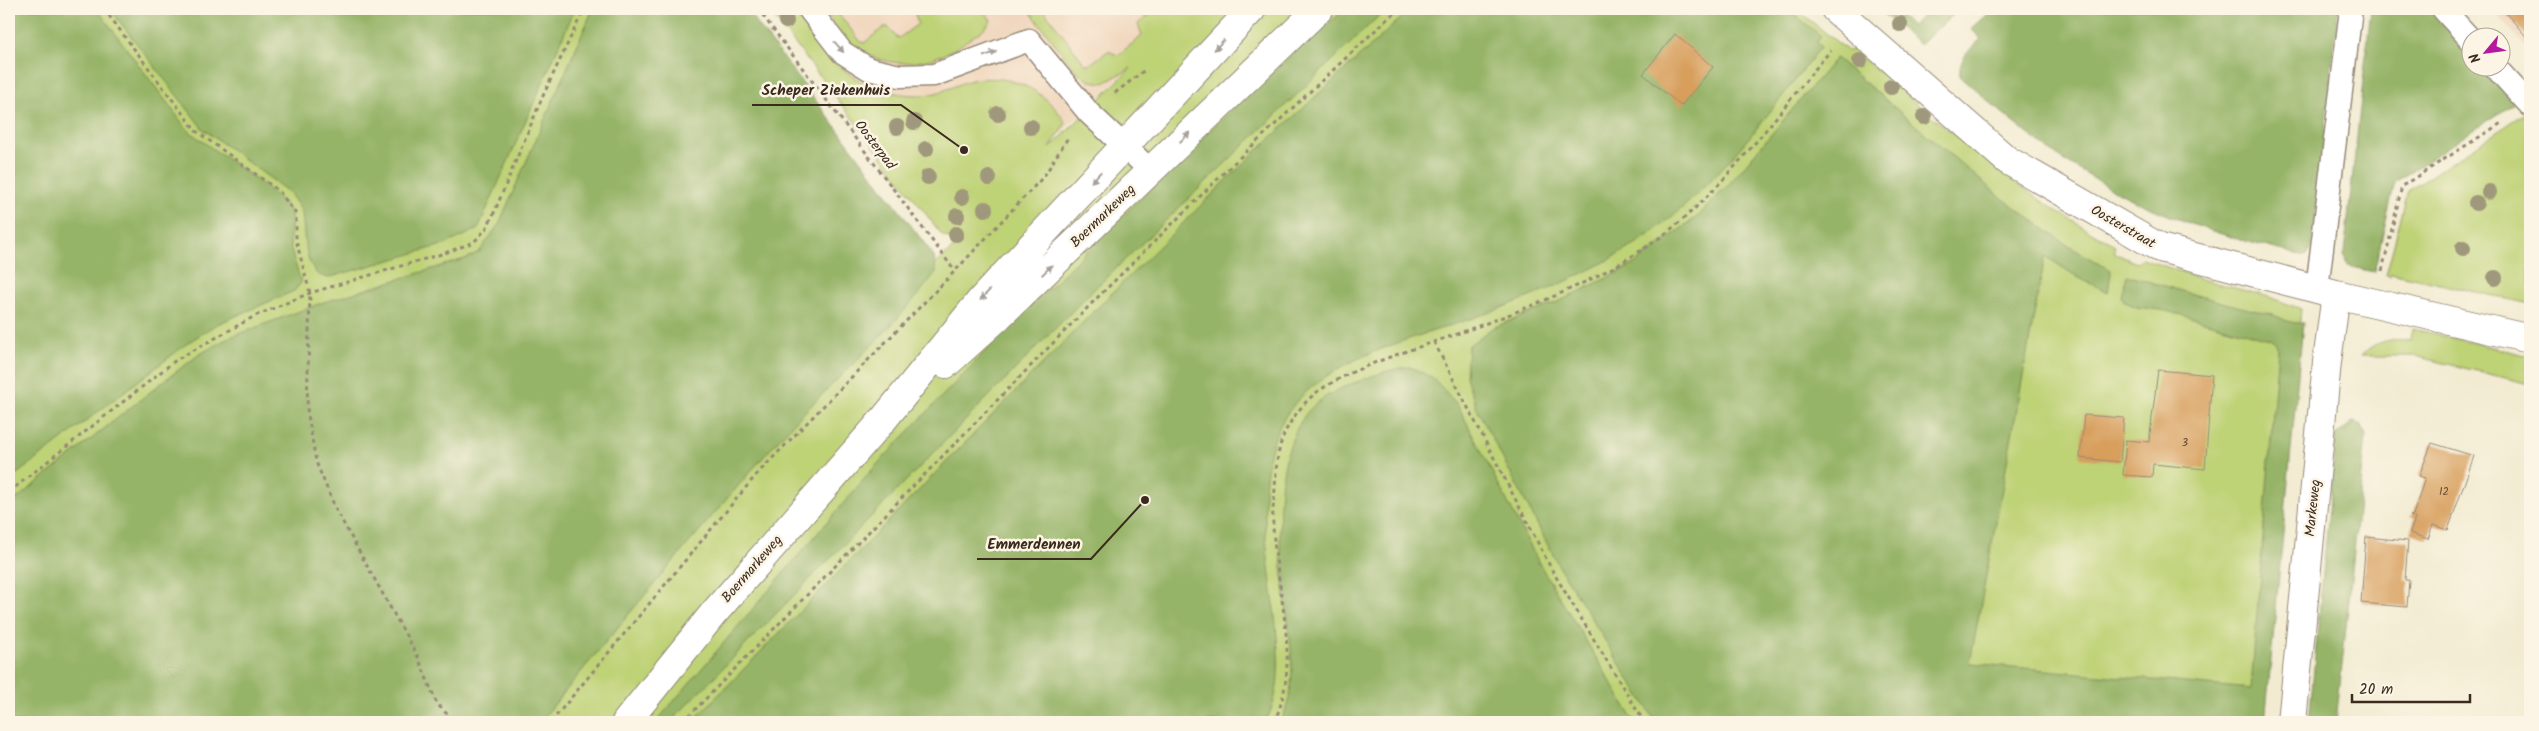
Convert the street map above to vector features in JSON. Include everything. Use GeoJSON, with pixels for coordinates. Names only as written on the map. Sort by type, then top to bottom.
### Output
{"type":"FeatureCollection","features":[{"type":"Feature","properties":{"kind":"street","name":"Boermarkeweg"},"geometry":{"type":"LineString","coordinates":[[626,722],[713,614],[883,420],[981,300],[1252,9]]}},
{"type":"Feature","properties":{"kind":"street","name":"Boermarkeweg"},"geometry":{"type":"LineString","coordinates":[[883,420],[999,316],[1319,9]]}},
{"type":"Feature","properties":{"kind":"street","name":"Oosterstraat"},"geometry":{"type":"LineString","coordinates":[[1843,17],[2007,160],[2160,248],[2327,292],[2530,338]]}},
{"type":"Feature","properties":{"kind":"street","name":"Markeweg"},"geometry":{"type":"LineString","coordinates":[[2292,722],[2327,369],[2327,292]]}},
{"type":"Feature","properties":{"kind":"lane"},"geometry":{"type":"LineString","coordinates":[[809,9],[842,52],[869,69],[900,76],[934,75],[1029,40],[1089,113],[1150,170]]}},
{"type":"Feature","properties":{"kind":"lane"},"geometry":{"type":"LineString","coordinates":[[2327,292],[2351,9]]}},
{"type":"Feature","properties":{"kind":"lane"},"geometry":{"type":"LineString","coordinates":[[2443,9],[2462,30]]}},
{"type":"Feature","properties":{"kind":"lane"},"geometry":{"type":"LineString","coordinates":[[2505,78],[2530,104]]}},
{"type":"Feature","properties":{"kind":"path"},"geometry":{"type":"LineString","coordinates":[[104,9],[196,131],[279,191],[296,214],[296,240],[310,293],[307,409],[316,462],[336,510],[418,657],[437,704],[455,722]]}},
{"type":"Feature","properties":{"kind":"path"},"geometry":{"type":"LineString","coordinates":[[9,492],[176,360],[255,316],[310,293],[446,253],[474,242],[486,230],[556,67],[584,9]]}},
{"type":"Feature","properties":{"kind":"path","name":"Oosterpad"},"geometry":{"type":"LineString","coordinates":[[758,9],[955,271]]}},
{"type":"Feature","properties":{"kind":"path"},"geometry":{"type":"LineString","coordinates":[[683,722],[1095,300],[1234,163],[1398,9]]}},
{"type":"Feature","properties":{"kind":"path"},"geometry":{"type":"LineString","coordinates":[[1274,722],[1285,685],[1284,622],[1273,523],[1278,454],[1285,432],[1299,411],[1318,391],[1364,368],[1504,316],[1595,276],[1627,258],[1665,232],[1692,211],[1720,182],[1843,17]]}},
{"type":"Feature","properties":{"kind":"path"},"geometry":{"type":"LineString","coordinates":[[551,722],[757,474],[955,271],[1044,176],[1062,144],[1089,113],[1149,66]]}},
{"type":"Feature","properties":{"kind":"path"},"geometry":{"type":"LineString","coordinates":[[2374,303],[2402,186],[2506,120]]}},
{"type":"Feature","properties":{"kind":"path"},"geometry":{"type":"LineString","coordinates":[[1434,342],[1553,572],[1644,722]]}},
{"type":"Feature","properties":{"kind":"shaded area"},"geometry":{"type":"Polygon","coordinates":[[[775,9],[1193,9],[1072,122],[955,247],[775,9]]]}},
{"type":"Feature","properties":{"kind":"shaded area"},"geometry":{"type":"Polygon","coordinates":[[[2493,9],[2530,9],[2530,53],[2512,32],[2512,28],[2509,28],[2493,9]]]}},
{"type":"Feature","properties":{"kind":"green space"},"geometry":{"type":"Polygon","coordinates":[[[9,9],[739,9],[934,266],[958,243],[942,235],[768,9],[794,9],[826,52],[845,71],[868,85],[883,90],[910,95],[928,94],[940,92],[967,81],[986,78],[1000,79],[1026,86],[1048,101],[1066,123],[1050,148],[1131,68],[1104,83],[1090,81],[1076,71],[1028,9],[1043,9],[1085,64],[1089,65],[1108,51],[1118,55],[1142,36],[1138,24],[1157,9],[1796,9],[1848,51],[1852,49],[1946,128],[2011,179],[2044,203],[2115,245],[2115,253],[2136,263],[2142,258],[2201,279],[2269,297],[2301,309],[2259,722],[9,722],[9,9]]]}},
{"type":"Feature","properties":{"kind":"green space"},"geometry":{"type":"Polygon","coordinates":[[[9,9],[97,9],[186,128],[258,181],[284,203],[291,216],[291,247],[301,283],[294,291],[215,325],[189,342],[9,480],[9,9]]]}},
{"type":"Feature","properties":{"kind":"green space"},"geometry":{"type":"Polygon","coordinates":[[[110,9],[575,9],[478,229],[446,244],[327,278],[317,274],[309,261],[305,244],[302,212],[290,193],[203,129],[110,9]]]}},
{"type":"Feature","properties":{"kind":"green space"},"geometry":{"type":"Polygon","coordinates":[[[593,9],[746,9],[934,256],[936,272],[900,316],[780,438],[658,579],[540,722],[9,722],[9,505],[165,380],[200,354],[230,337],[324,302],[468,258],[480,251],[499,224],[593,9]]]}},
{"type":"Feature","properties":{"kind":"green space"},"geometry":{"type":"Polygon","coordinates":[[[823,9],[835,9],[860,41],[864,43],[884,27],[888,27],[899,38],[918,24],[915,15],[923,9],[983,9],[991,20],[982,30],[949,52],[920,62],[905,63],[875,58],[861,51],[845,38],[823,9]]]}},
{"type":"Feature","properties":{"kind":"green space"},"geometry":{"type":"Polygon","coordinates":[[[1346,9],[1386,9],[1087,296],[670,722],[656,722],[871,471],[992,344],[1205,135],[1301,46],[1346,9]]]}},
{"type":"Feature","properties":{"kind":"green space"},"geometry":{"type":"Polygon","coordinates":[[[1411,9],[1788,9],[1821,36],[1816,42],[1821,47],[1731,158],[1681,209],[1654,231],[1624,251],[1588,271],[1551,288],[1476,317],[1372,352],[1324,378],[1303,394],[1287,414],[1275,437],[1268,462],[1265,489],[1265,517],[1276,626],[1278,676],[1274,699],[1265,722],[692,722],[1098,307],[1251,156],[1411,9]]]}},
{"type":"Feature","properties":{"kind":"green space"},"geometry":{"type":"Polygon","coordinates":[[[1877,9],[1894,9],[1912,26],[1931,9],[1960,9],[1920,44],[1877,9]]]}},
{"type":"Feature","properties":{"kind":"green space"},"geometry":{"type":"Polygon","coordinates":[[[1994,9],[2338,9],[2312,248],[2306,256],[2225,235],[2146,206],[2078,169],[2025,132],[1960,76],[1963,60],[1981,39],[1971,29],[1994,9]]]}},
{"type":"Feature","properties":{"kind":"green space"},"geometry":{"type":"Polygon","coordinates":[[[2371,9],[2432,9],[2462,43],[2462,78],[2493,78],[2515,103],[2395,182],[2374,272],[2347,266],[2344,254],[2371,9]]]}},
{"type":"Feature","properties":{"kind":"green space"},"geometry":{"type":"Polygon","coordinates":[[[1836,58],[1998,195],[2067,245],[2110,270],[2111,273],[2108,292],[2079,278],[2045,256],[1970,663],[2251,689],[2278,348],[2273,340],[2167,311],[2137,307],[2125,302],[2121,296],[2127,275],[2216,301],[2270,314],[2289,322],[2303,323],[2265,722],[1656,722],[1561,570],[1477,409],[1466,377],[1468,346],[1492,328],[1558,302],[1631,266],[1698,216],[1730,183],[1836,58]]]}},
{"type":"Feature","properties":{"kind":"green space"},"geometry":{"type":"Polygon","coordinates":[[[2524,114],[2530,121],[2530,304],[2391,273],[2390,276],[2386,275],[2408,191],[2524,114]]]}},
{"type":"Feature","properties":{"kind":"green space"},"geometry":{"type":"Polygon","coordinates":[[[2413,329],[2530,356],[2530,384],[2415,356],[2361,356],[2371,347],[2383,341],[2411,341],[2413,329]]]}},
{"type":"Feature","properties":{"kind":"green space"},"geometry":{"type":"Polygon","coordinates":[[[1410,367],[1432,377],[1457,404],[1540,565],[1635,722],[1280,722],[1289,698],[1292,673],[1291,647],[1282,571],[1280,516],[1281,488],[1285,462],[1293,437],[1310,409],[1330,394],[1378,374],[1410,367]]]}},
{"type":"Feature","properties":{"kind":"green space"},"geometry":{"type":"Polygon","coordinates":[[[2353,422],[2361,424],[2366,436],[2336,722],[2309,722],[2336,435],[2353,422]]]}},
{"type":"Feature","properties":{"kind":"building"},"geometry":{"type":"Polygon","coordinates":[[[2500,9],[2530,9],[2530,41],[2506,13],[2500,9]]]}},
{"type":"Feature","properties":{"kind":"building"},"geometry":{"type":"Polygon","coordinates":[[[1675,34],[1713,67],[1681,106],[1643,74],[1675,34]]]}},
{"type":"Feature","properties":{"kind":"building"},"geometry":{"type":"Polygon","coordinates":[[[2158,370],[2212,375],[2205,469],[2153,464],[2152,477],[2123,475],[2126,440],[2149,442],[2158,370]]]}},
{"type":"Feature","properties":{"kind":"building"},"geometry":{"type":"Polygon","coordinates":[[[2084,415],[2124,418],[2120,462],[2080,458],[2084,415]]]}},
{"type":"Feature","properties":{"kind":"building"},"geometry":{"type":"Polygon","coordinates":[[[2432,443],[2474,456],[2448,530],[2433,525],[2428,539],[2410,533],[2415,518],[2410,516],[2413,515],[2425,478],[2419,476],[2432,443]]]}},
{"type":"Feature","properties":{"kind":"building"},"geometry":{"type":"Polygon","coordinates":[[[2366,537],[2408,541],[2405,580],[2409,580],[2407,607],[2361,603],[2366,537]]]}},
{"type":"Feature","properties":{"kind":"place","name":"Scheper Ziekenhuis"},"geometry":{"type":"Point","coordinates":[964,150]}},
{"type":"Feature","properties":{"kind":"place","name":"Emmerdennen"},"geometry":{"type":"Point","coordinates":[1145,500]}}]}
